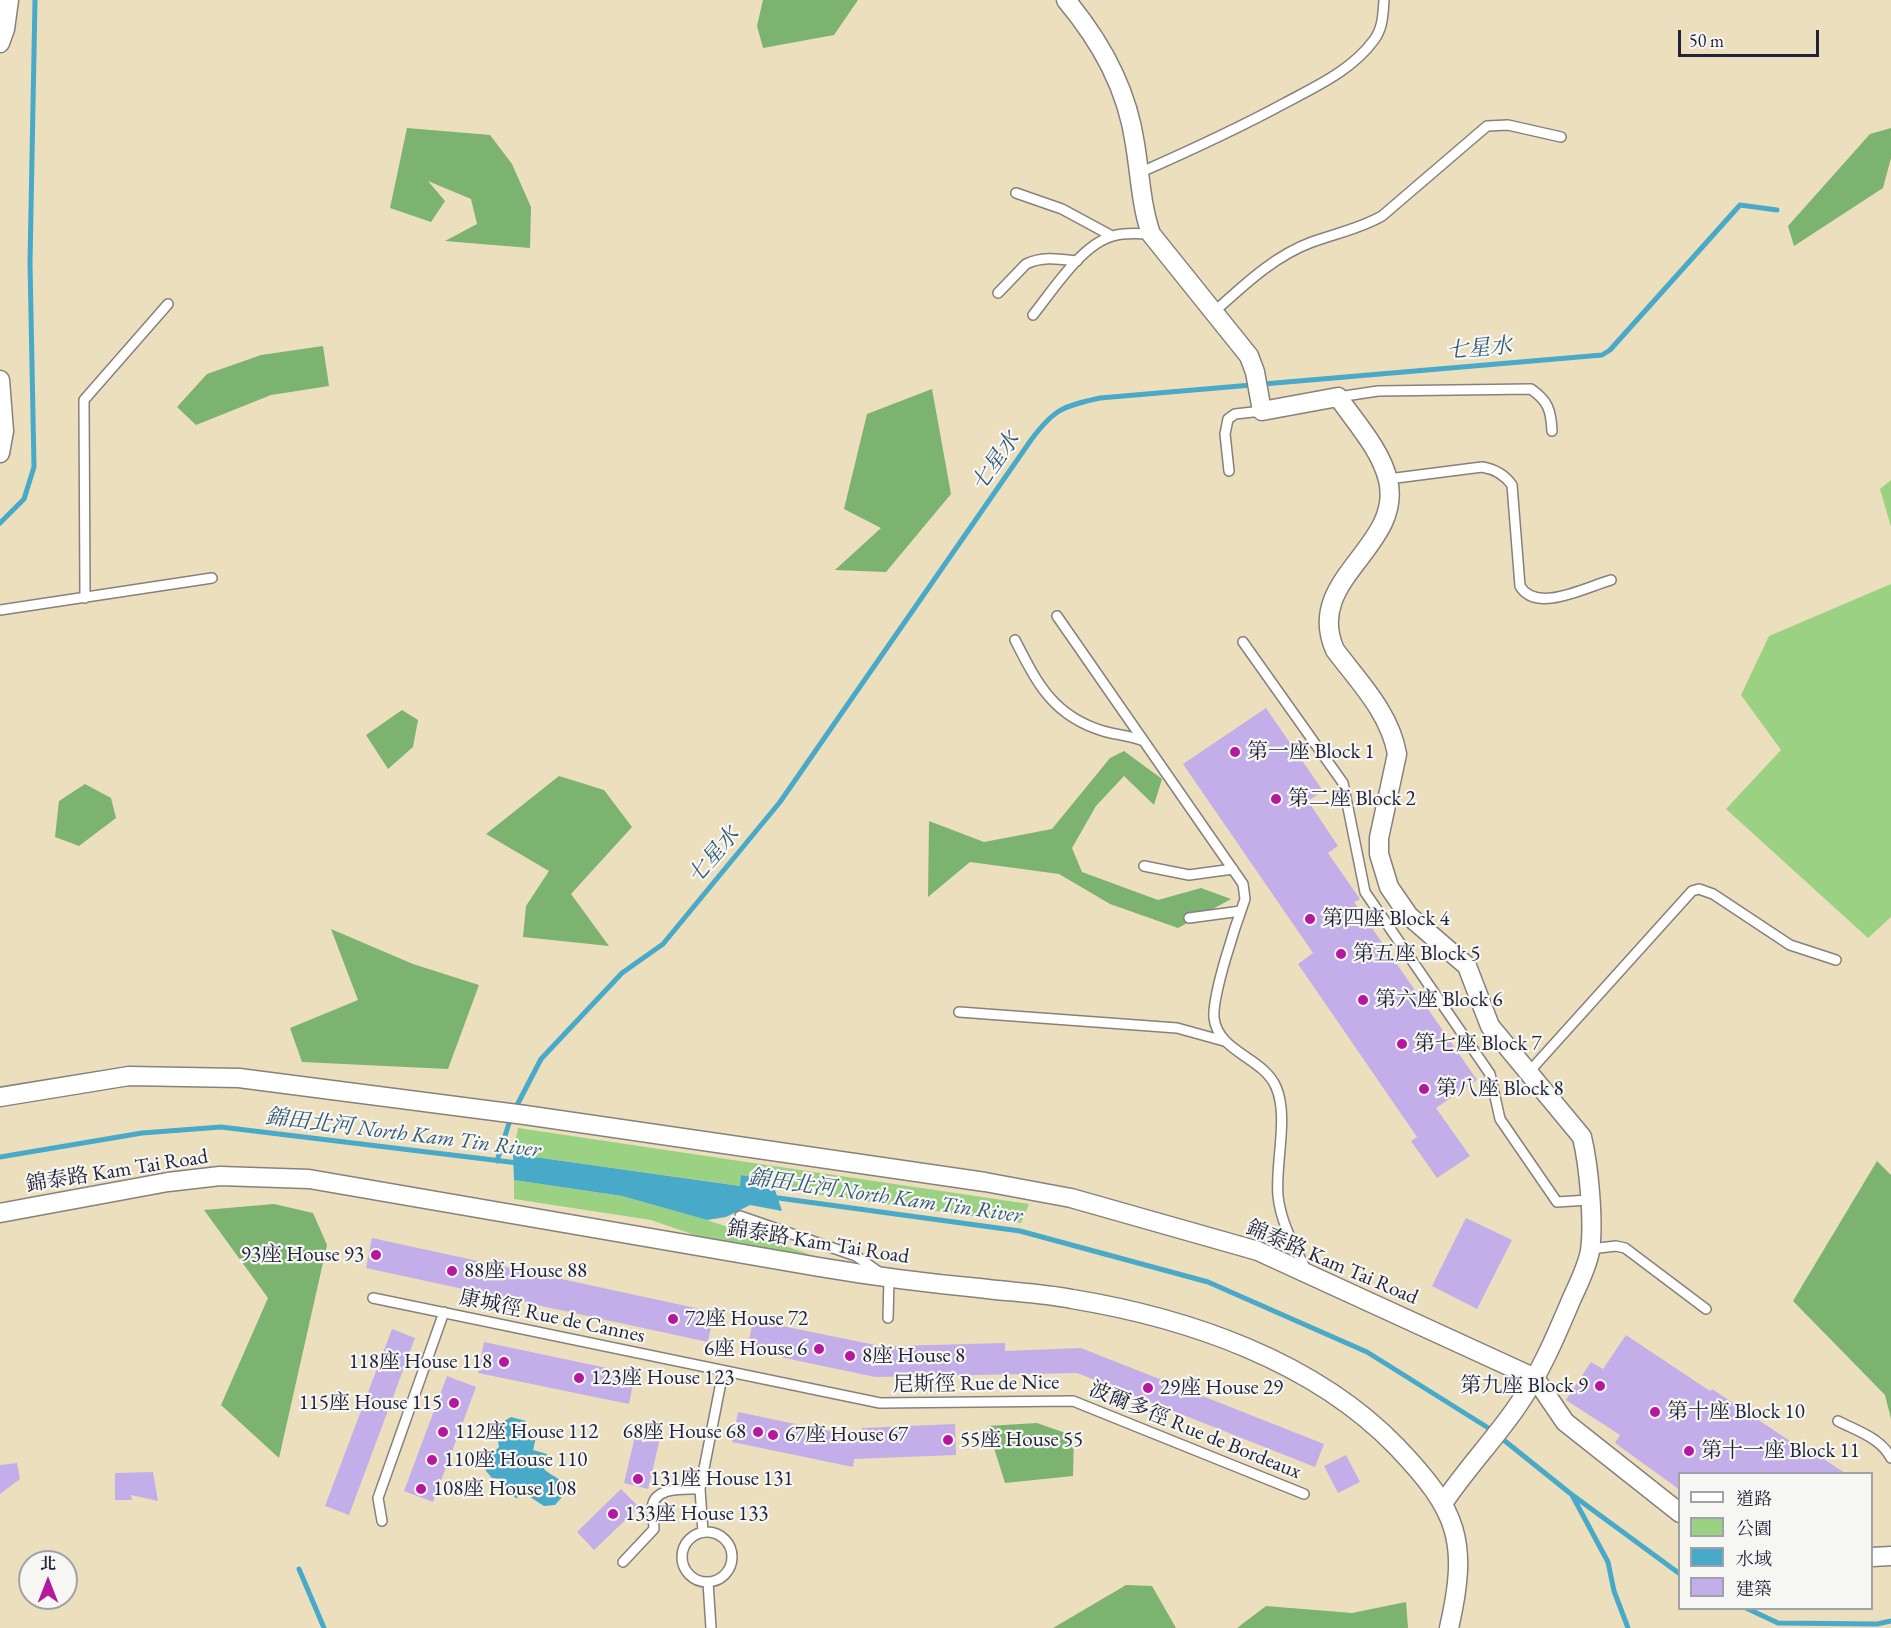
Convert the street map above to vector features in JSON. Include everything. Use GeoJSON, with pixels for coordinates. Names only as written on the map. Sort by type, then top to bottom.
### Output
{"type":"FeatureCollection","features":[{"type":"Feature","properties":{"kind":"street"},"geometry":{"type":"LineString","coordinates":[[0,43],[6,29],[9,0]]}},
{"type":"Feature","properties":{"kind":"street"},"geometry":{"type":"LineString","coordinates":[[1066,0],[1084,22],[1115,72],[1135,140],[1145,214],[1151,234],[1249,356],[1255,372],[1262,411],[1338,397],[1378,455],[1388,479],[1390,500],[1382,525],[1334,596],[1327,615],[1330,639],[1335,650],[1384,715],[1395,741],[1397,754],[1378,838],[1383,870],[1397,902],[1409,916],[1467,966],[1490,1026],[1582,1137],[1586,1153],[1590,1249],[1576,1288],[1535,1378],[1515,1410],[1466,1469],[1444,1502]]}},
{"type":"Feature","properties":{"kind":"street"},"geometry":{"type":"LineString","coordinates":[[0,380],[4,431],[0,453]]}},
{"type":"Feature","properties":{"kind":"street","name":"錦泰路 Kam Tai Road"},"geometry":{"type":"LineString","coordinates":[[0,1097],[129,1076],[239,1078],[973,1180],[1071,1198],[1258,1251],[1535,1378]]}},
{"type":"Feature","properties":{"kind":"street","name":"錦泰路 Kam Tai Road"},"geometry":{"type":"LineString","coordinates":[[0,1213],[168,1182],[219,1176],[309,1179],[889,1279],[1072,1299],[1160,1318],[1276,1362],[1351,1405],[1401,1451],[1444,1502],[1457,1535],[1459,1557],[1455,1602],[1449,1628]]}},
{"type":"Feature","properties":{"kind":"street"},"geometry":{"type":"LineString","coordinates":[[1535,1378],[1565,1422],[1678,1511]]}},
{"type":"Feature","properties":{"kind":"street"},"geometry":{"type":"LineString","coordinates":[[1873,1557],[1891,1556]]}},
{"type":"Feature","properties":{"kind":"lane"},"geometry":{"type":"LineString","coordinates":[[1139,173],[1217,139],[1333,78],[1362,55],[1375,39],[1382,20],[1384,0]]}},
{"type":"Feature","properties":{"kind":"lane"},"geometry":{"type":"LineString","coordinates":[[1215,312],[1250,280],[1288,253],[1312,242],[1362,227],[1382,216],[1487,126],[1508,125],[1561,136]]}},
{"type":"Feature","properties":{"kind":"lane"},"geometry":{"type":"LineString","coordinates":[[1016,193],[1062,209],[1112,236]]}},
{"type":"Feature","properties":{"kind":"lane"},"geometry":{"type":"LineString","coordinates":[[1033,315],[1077,261],[1102,240],[1112,236],[1151,234]]}},
{"type":"Feature","properties":{"kind":"lane"},"geometry":{"type":"LineString","coordinates":[[998,293],[1026,264],[1032,261],[1048,258],[1077,261]]}},
{"type":"Feature","properties":{"kind":"lane"},"geometry":{"type":"LineString","coordinates":[[85,598],[84,400],[168,304]]}},
{"type":"Feature","properties":{"kind":"lane"},"geometry":{"type":"LineString","coordinates":[[1338,397],[1378,391],[1531,389],[1546,399],[1551,412],[1552,431]]}},
{"type":"Feature","properties":{"kind":"lane"},"geometry":{"type":"LineString","coordinates":[[1229,471],[1226,434],[1228,419],[1235,414],[1262,411]]}},
{"type":"Feature","properties":{"kind":"lane"},"geometry":{"type":"LineString","coordinates":[[1388,479],[1482,467],[1491,468],[1507,478],[1512,485],[1520,586],[1525,594],[1533,599],[1546,600],[1611,580]]}},
{"type":"Feature","properties":{"kind":"lane"},"geometry":{"type":"LineString","coordinates":[[0,610],[212,578]]}},
{"type":"Feature","properties":{"kind":"lane"},"geometry":{"type":"LineString","coordinates":[[1057,616],[1243,884],[1245,892],[1241,911],[1214,1005],[1215,1024],[1224,1041]]}},
{"type":"Feature","properties":{"kind":"lane"},"geometry":{"type":"LineString","coordinates":[[1016,640],[1037,682],[1061,710],[1080,722],[1102,731],[1144,741]]}},
{"type":"Feature","properties":{"kind":"lane"},"geometry":{"type":"LineString","coordinates":[[1243,642],[1343,783],[1365,892],[1490,1074],[1500,1119],[1557,1202],[1588,1200]]}},
{"type":"Feature","properties":{"kind":"lane"},"geometry":{"type":"LineString","coordinates":[[1144,866],[1189,875],[1233,869]]}},
{"type":"Feature","properties":{"kind":"lane"},"geometry":{"type":"LineString","coordinates":[[1528,1073],[1692,891],[1699,889],[1713,894],[1790,945],[1836,960]]}},
{"type":"Feature","properties":{"kind":"lane"},"geometry":{"type":"LineString","coordinates":[[1189,918],[1241,911]]}},
{"type":"Feature","properties":{"kind":"lane"},"geometry":{"type":"LineString","coordinates":[[959,1012],[1177,1028],[1224,1041],[1266,1072],[1277,1088],[1280,1108],[1278,1194],[1280,1210],[1285,1229],[1308,1274]]}},
{"type":"Feature","properties":{"kind":"lane"},"geometry":{"type":"LineString","coordinates":[[740,1216],[856,1256],[889,1279],[888,1318]]}},
{"type":"Feature","properties":{"kind":"lane"},"geometry":{"type":"LineString","coordinates":[[1590,1249],[1616,1246],[1625,1248],[1706,1309]]}},
{"type":"Feature","properties":{"kind":"lane","name":"康城徑 Rue de Cannes"},"geometry":{"type":"LineString","coordinates":[[373,1298],[880,1403]]}},
{"type":"Feature","properties":{"kind":"lane"},"geometry":{"type":"LineString","coordinates":[[382,1521],[378,1498],[444,1312]]}},
{"type":"Feature","properties":{"kind":"lane"},"geometry":{"type":"LineString","coordinates":[[703,1532],[700,1489],[723,1372]]}},
{"type":"Feature","properties":{"kind":"lane","name":"尼斯徑 Rue de Nice"},"geometry":{"type":"LineString","coordinates":[[880,1403],[1073,1401]]}},
{"type":"Feature","properties":{"kind":"lane","name":"波爾多徑 Rue de Bordeaux"},"geometry":{"type":"LineString","coordinates":[[1073,1401],[1304,1494]]}},
{"type":"Feature","properties":{"kind":"lane"},"geometry":{"type":"LineString","coordinates":[[1838,1421],[1877,1441],[1886,1449],[1891,1458]]}},
{"type":"Feature","properties":{"kind":"lane"},"geometry":{"type":"LineString","coordinates":[[623,1562],[654,1529],[652,1508],[655,1500],[673,1489],[700,1489]]}},
{"type":"Feature","properties":{"kind":"lane"},"geometry":{"type":"LineString","coordinates":[[703,1532],[712,1532],[726,1539],[732,1554],[729,1570],[723,1576],[708,1582],[700,1581],[686,1571],[681,1555],[688,1539],[703,1532]]}},
{"type":"Feature","properties":{"kind":"lane"},"geometry":{"type":"LineString","coordinates":[[708,1582],[711,1628]]}},
{"type":"Feature","properties":{"kind":"green space"},"geometry":{"type":"Polygon","coordinates":[[[763,0],[858,0],[834,35],[763,48],[757,26],[763,0]]]}},
{"type":"Feature","properties":{"kind":"green space"},"geometry":{"type":"Polygon","coordinates":[[[407,128],[490,135],[512,164],[531,207],[530,248],[445,241],[477,224],[471,199],[428,181],[445,201],[431,222],[390,208],[407,128]]]}},
{"type":"Feature","properties":{"kind":"green space"},"geometry":{"type":"Polygon","coordinates":[[[1891,128],[1891,158],[1883,188],[1794,246],[1788,226],[1870,134],[1891,128]]]}},
{"type":"Feature","properties":{"kind":"green space"},"geometry":{"type":"Polygon","coordinates":[[[323,346],[329,386],[271,395],[196,425],[177,407],[207,374],[261,355],[323,346]]]}},
{"type":"Feature","properties":{"kind":"green space"},"geometry":{"type":"Polygon","coordinates":[[[932,389],[951,494],[886,572],[835,570],[881,528],[844,509],[867,414],[932,389]]]}},
{"type":"Feature","properties":{"kind":"green space"},"geometry":{"type":"Polygon","coordinates":[[[1891,480],[1891,527],[1880,489],[1891,480]]]}},
{"type":"Feature","properties":{"kind":"green space"},"geometry":{"type":"Polygon","coordinates":[[[1891,584],[1891,917],[1868,938],[1726,809],[1781,750],[1741,695],[1769,636],[1891,584]]]}},
{"type":"Feature","properties":{"kind":"green space"},"geometry":{"type":"Polygon","coordinates":[[[402,710],[418,720],[413,747],[388,769],[366,735],[402,710]]]}},
{"type":"Feature","properties":{"kind":"green space"},"geometry":{"type":"Polygon","coordinates":[[[1124,751],[1162,779],[1154,805],[1124,776],[1096,806],[1072,848],[1082,872],[1158,900],[1201,888],[1231,899],[1178,928],[1110,904],[1059,874],[970,862],[928,897],[929,821],[984,842],[1052,829],[1110,758],[1124,751]]]}},
{"type":"Feature","properties":{"kind":"green space"},"geometry":{"type":"Polygon","coordinates":[[[559,776],[604,790],[632,827],[571,894],[609,946],[523,937],[526,906],[549,871],[486,834],[559,776]]]}},
{"type":"Feature","properties":{"kind":"green space"},"geometry":{"type":"Polygon","coordinates":[[[85,784],[111,798],[116,818],[79,846],[55,837],[59,801],[85,784]]]}},
{"type":"Feature","properties":{"kind":"green space"},"geometry":{"type":"Polygon","coordinates":[[[331,929],[413,964],[479,985],[448,1069],[302,1062],[290,1028],[358,1000],[331,929]]]}},
{"type":"Feature","properties":{"kind":"green space"},"geometry":{"type":"Polygon","coordinates":[[[518,1128],[1029,1204],[1021,1223],[751,1185],[751,1177],[742,1175],[741,1186],[513,1154],[518,1128]]]}},
{"type":"Feature","properties":{"kind":"green space"},"geometry":{"type":"Polygon","coordinates":[[[1877,1161],[1891,1175],[1891,1419],[1885,1395],[1793,1301],[1877,1161]]]}},
{"type":"Feature","properties":{"kind":"green space"},"geometry":{"type":"Polygon","coordinates":[[[514,1180],[622,1196],[707,1220],[812,1255],[712,1241],[651,1220],[514,1199],[514,1180]]]}},
{"type":"Feature","properties":{"kind":"green space"},"geometry":{"type":"Polygon","coordinates":[[[274,1204],[313,1213],[327,1245],[279,1458],[221,1405],[268,1298],[204,1210],[274,1204]]]}},
{"type":"Feature","properties":{"kind":"green space"},"geometry":{"type":"Polygon","coordinates":[[[1037,1423],[1074,1436],[1073,1476],[1005,1483],[987,1426],[1037,1423]]]}},
{"type":"Feature","properties":{"kind":"green space"},"geometry":{"type":"Polygon","coordinates":[[[1126,1585],[1152,1586],[1176,1628],[1053,1628],[1126,1585]]]}},
{"type":"Feature","properties":{"kind":"green space"},"geometry":{"type":"Polygon","coordinates":[[[1406,1602],[1408,1628],[1237,1628],[1266,1606],[1352,1613],[1406,1602]]]}},
{"type":"Feature","properties":{"kind":"water"},"geometry":{"type":"Polygon","coordinates":[[[513,1154],[740,1186],[741,1175],[752,1177],[752,1186],[775,1190],[782,1211],[750,1205],[726,1217],[707,1220],[622,1196],[514,1180],[513,1154]]]}},
{"type":"Feature","properties":{"kind":"water"},"geometry":{"type":"Polygon","coordinates":[[[511,1417],[526,1421],[522,1433],[536,1437],[533,1450],[547,1454],[542,1466],[563,1484],[563,1496],[555,1505],[544,1506],[527,1495],[516,1498],[506,1491],[502,1479],[492,1478],[486,1471],[485,1461],[499,1447],[496,1430],[501,1423],[511,1417]]]}},
{"type":"Feature","properties":{"kind":"building"},"geometry":{"type":"Polygon","coordinates":[[[1266,708],[1323,791],[1308,801],[1338,846],[1328,853],[1360,899],[1354,902],[1477,1080],[1436,1108],[1470,1156],[1437,1178],[1411,1141],[1417,1137],[1298,964],[1313,953],[1183,764],[1266,708]]]}},
{"type":"Feature","properties":{"kind":"building"},"geometry":{"type":"Polygon","coordinates":[[[1466,1218],[1512,1240],[1477,1309],[1432,1286],[1466,1218]]]}},
{"type":"Feature","properties":{"kind":"building"},"geometry":{"type":"Polygon","coordinates":[[[372,1238],[714,1312],[708,1342],[366,1268],[372,1238]]]}},
{"type":"Feature","properties":{"kind":"building"},"geometry":{"type":"Polygon","coordinates":[[[753,1320],[895,1349],[895,1346],[1005,1343],[1005,1351],[1081,1348],[1324,1444],[1315,1467],[1077,1373],[875,1377],[747,1350],[753,1320]]]}},
{"type":"Feature","properties":{"kind":"building"},"geometry":{"type":"Polygon","coordinates":[[[392,1329],[415,1338],[349,1515],[325,1506],[392,1329]]]}},
{"type":"Feature","properties":{"kind":"building"},"geometry":{"type":"Polygon","coordinates":[[[1626,1335],[1802,1449],[1804,1446],[1843,1472],[1678,1472],[1678,1489],[1615,1443],[1620,1435],[1566,1400],[1591,1362],[1603,1369],[1626,1335]]]}},
{"type":"Feature","properties":{"kind":"building"},"geometry":{"type":"Polygon","coordinates":[[[484,1342],[635,1374],[629,1404],[478,1373],[484,1342]]]}},
{"type":"Feature","properties":{"kind":"building"},"geometry":{"type":"Polygon","coordinates":[[[447,1376],[476,1387],[433,1502],[404,1491],[447,1376]]]}},
{"type":"Feature","properties":{"kind":"building"},"geometry":{"type":"Polygon","coordinates":[[[738,1412],[863,1438],[862,1428],[955,1424],[956,1455],[854,1459],[853,1467],[732,1442],[738,1412]]]}},
{"type":"Feature","properties":{"kind":"building"},"geometry":{"type":"Polygon","coordinates":[[[638,1424],[662,1430],[648,1489],[624,1483],[638,1424]]]}},
{"type":"Feature","properties":{"kind":"building"},"geometry":{"type":"Polygon","coordinates":[[[1346,1455],[1360,1482],[1338,1493],[1324,1466],[1346,1455]]]}},
{"type":"Feature","properties":{"kind":"building"},"geometry":{"type":"Polygon","coordinates":[[[17,1463],[20,1479],[0,1494],[0,1465],[17,1463]]]}},
{"type":"Feature","properties":{"kind":"building"},"geometry":{"type":"Polygon","coordinates":[[[153,1472],[158,1501],[131,1495],[132,1500],[115,1500],[115,1473],[153,1472]]]}},
{"type":"Feature","properties":{"kind":"building"},"geometry":{"type":"Polygon","coordinates":[[[621,1489],[639,1507],[594,1550],[577,1532],[621,1489]]]}},
{"type":"Feature","properties":{"kind":"waterway"},"geometry":{"type":"LineString","coordinates":[[0,523],[24,499],[34,467],[30,263],[35,0]]}},
{"type":"Feature","properties":{"kind":"waterway","name":"七星水"},"geometry":{"type":"LineString","coordinates":[[515,1109],[541,1059],[622,973],[663,944],[780,802],[1031,440],[1046,421],[1060,410],[1100,398],[1602,355],[1610,350],[1740,205],[1777,210]]}},
{"type":"Feature","properties":{"kind":"waterway","name":"七星水"},"geometry":{"type":"LineString","coordinates":[[497,1161],[511,1117]]}},
{"type":"Feature","properties":{"kind":"waterway","name":"錦田北河 North Kam Tin River"},"geometry":{"type":"LineString","coordinates":[[0,1157],[142,1133],[221,1127],[518,1163]]}},
{"type":"Feature","properties":{"kind":"waterway","name":"錦田北河 North Kam Tin River"},"geometry":{"type":"LineString","coordinates":[[771,1197],[1020,1231],[1208,1282],[1367,1352],[1490,1429],[1571,1494],[1678,1573]]}},
{"type":"Feature","properties":{"kind":"waterway"},"geometry":{"type":"LineString","coordinates":[[1572,1495],[1608,1562],[1614,1591],[1628,1628]]}},
{"type":"Feature","properties":{"kind":"waterway"},"geometry":{"type":"LineString","coordinates":[[299,1569],[324,1628]]}},
{"type":"Feature","properties":{"kind":"waterway","name":"錦田北河 North Kam Tin River"},"geometry":{"type":"LineString","coordinates":[[1750,1610],[1778,1623],[1877,1624],[1891,1621]]}},
{"type":"Feature","properties":{"kind":"place","name":"第一座 Block 1"},"geometry":{"type":"Point","coordinates":[1235,752]}},
{"type":"Feature","properties":{"kind":"place","name":"第二座 Block 2"},"geometry":{"type":"Point","coordinates":[1276,799]}},
{"type":"Feature","properties":{"kind":"place","name":"第四座 Block 4"},"geometry":{"type":"Point","coordinates":[1310,919]}},
{"type":"Feature","properties":{"kind":"place","name":"第五座 Block 5"},"geometry":{"type":"Point","coordinates":[1341,954]}},
{"type":"Feature","properties":{"kind":"place","name":"第六座 Block 6"},"geometry":{"type":"Point","coordinates":[1363,1000]}},
{"type":"Feature","properties":{"kind":"place","name":"第七座 Block 7"},"geometry":{"type":"Point","coordinates":[1402,1044]}},
{"type":"Feature","properties":{"kind":"place","name":"第八座 Block 8"},"geometry":{"type":"Point","coordinates":[1424,1089]}},
{"type":"Feature","properties":{"kind":"place","name":"93座 House 93"},"geometry":{"type":"Point","coordinates":[376,1255]}},
{"type":"Feature","properties":{"kind":"place","name":"88座 House 88"},"geometry":{"type":"Point","coordinates":[452,1271]}},
{"type":"Feature","properties":{"kind":"place","name":"72座 House 72"},"geometry":{"type":"Point","coordinates":[673,1319]}},
{"type":"Feature","properties":{"kind":"place","name":"6座 House 6"},"geometry":{"type":"Point","coordinates":[819,1349]}},
{"type":"Feature","properties":{"kind":"place","name":"8座 House 8"},"geometry":{"type":"Point","coordinates":[850,1356]}},
{"type":"Feature","properties":{"kind":"place","name":"118座 House 118"},"geometry":{"type":"Point","coordinates":[504,1362]}},
{"type":"Feature","properties":{"kind":"place","name":"123座 House 123"},"geometry":{"type":"Point","coordinates":[579,1378]}},
{"type":"Feature","properties":{"kind":"place","name":"第九座 Block 9"},"geometry":{"type":"Point","coordinates":[1600,1386]}},
{"type":"Feature","properties":{"kind":"place","name":"29座 House 29"},"geometry":{"type":"Point","coordinates":[1148,1388]}},
{"type":"Feature","properties":{"kind":"place","name":"115座 House 115"},"geometry":{"type":"Point","coordinates":[454,1403]}},
{"type":"Feature","properties":{"kind":"place","name":"第十座 Block 10"},"geometry":{"type":"Point","coordinates":[1655,1412]}},
{"type":"Feature","properties":{"kind":"place","name":"112座 House 112"},"geometry":{"type":"Point","coordinates":[443,1432]}},
{"type":"Feature","properties":{"kind":"place","name":"68座 House 68"},"geometry":{"type":"Point","coordinates":[758,1432]}},
{"type":"Feature","properties":{"kind":"place","name":"67座 House 67"},"geometry":{"type":"Point","coordinates":[773,1435]}},
{"type":"Feature","properties":{"kind":"place","name":"55座 House 55"},"geometry":{"type":"Point","coordinates":[948,1440]}},
{"type":"Feature","properties":{"kind":"place","name":"第十一座 Block 11"},"geometry":{"type":"Point","coordinates":[1689,1451]}},
{"type":"Feature","properties":{"kind":"place","name":"110座 House 110"},"geometry":{"type":"Point","coordinates":[432,1460]}},
{"type":"Feature","properties":{"kind":"place","name":"131座 House 131"},"geometry":{"type":"Point","coordinates":[638,1479]}},
{"type":"Feature","properties":{"kind":"place","name":"108座 House 108"},"geometry":{"type":"Point","coordinates":[421,1489]}},
{"type":"Feature","properties":{"kind":"place","name":"133座 House 133"},"geometry":{"type":"Point","coordinates":[613,1514]}}]}
